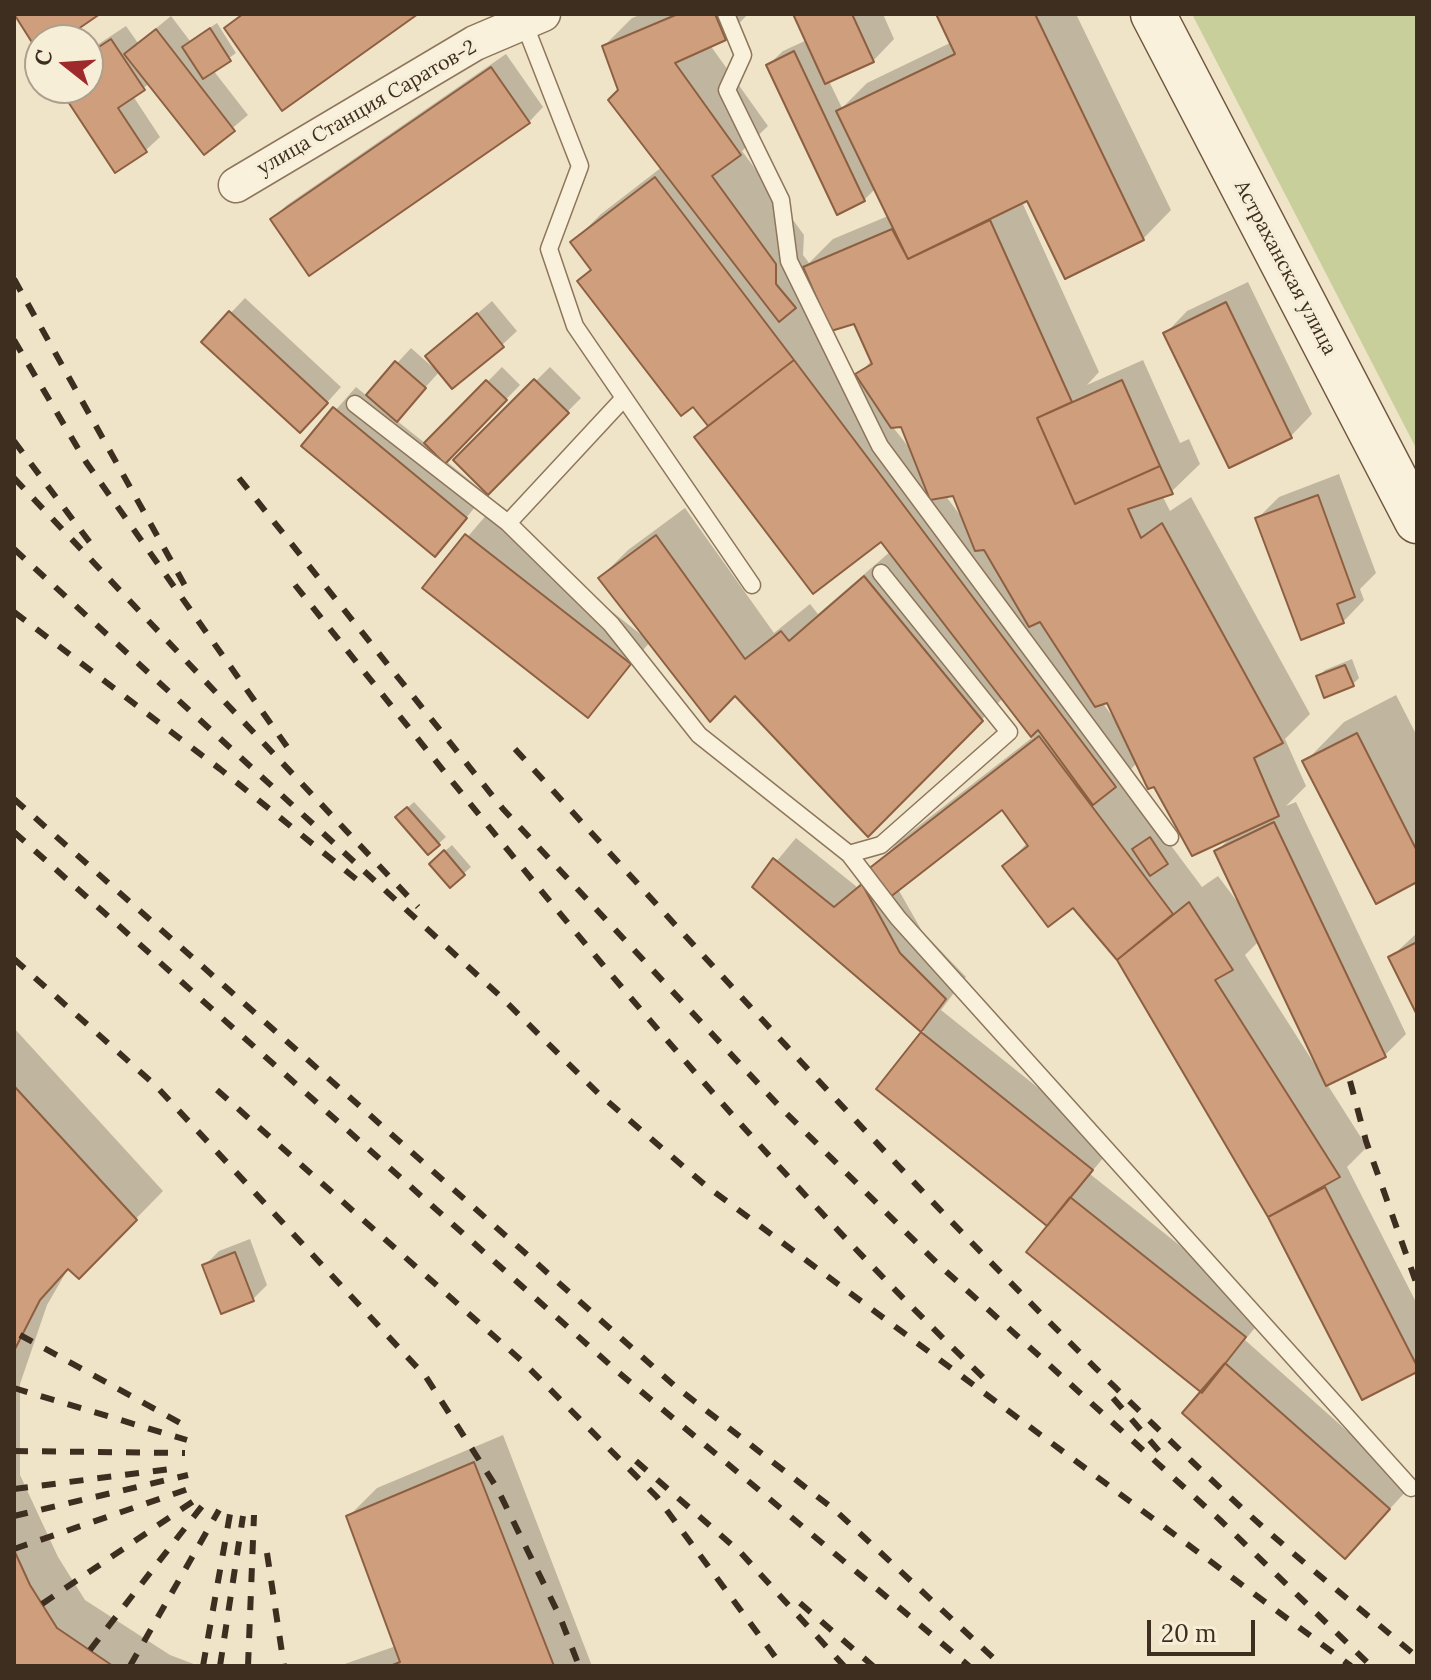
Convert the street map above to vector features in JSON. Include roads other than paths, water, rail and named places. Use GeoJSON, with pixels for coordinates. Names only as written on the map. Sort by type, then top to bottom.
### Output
{"type":"FeatureCollection","features":[{"type":"Feature","properties":{"kind":"main road","name":"Астраханская улица"},"geometry":{"type":"LineString","coordinates":[[1153,14],[1417,521]]}},
{"type":"Feature","properties":{"kind":"street","name":"улица Станция Саратов-2"},"geometry":{"type":"LineString","coordinates":[[236,185],[475,43],[533,18]]}},
{"type":"Feature","properties":{"kind":"lane"},"geometry":{"type":"LineString","coordinates":[[726,14],[743,55],[727,90],[781,200],[789,261],[880,446],[1170,837]]}},
{"type":"Feature","properties":{"kind":"lane"},"geometry":{"type":"LineString","coordinates":[[533,18],[580,166],[549,249],[575,326],[752,585]]}},
{"type":"Feature","properties":{"kind":"lane"},"geometry":{"type":"LineString","coordinates":[[508,523],[624,398]]}},
{"type":"Feature","properties":{"kind":"lane"},"geometry":{"type":"LineString","coordinates":[[355,404],[508,523],[611,624],[699,735],[849,854],[898,918],[1411,1488]]}},
{"type":"Feature","properties":{"kind":"lane"},"geometry":{"type":"LineString","coordinates":[[849,854],[881,845],[1009,732],[881,573]]}},
{"type":"Feature","properties":{"kind":"railway"},"geometry":{"type":"LineString","coordinates":[[14,279],[188,591]]}},
{"type":"Feature","properties":{"kind":"railway"},"geometry":{"type":"LineString","coordinates":[[14,340],[86,462],[295,758]]}},
{"type":"Feature","properties":{"kind":"railway"},"geometry":{"type":"LineString","coordinates":[[14,441],[94,548]]}},
{"type":"Feature","properties":{"kind":"railway"},"geometry":{"type":"LineString","coordinates":[[14,478],[418,907]]}},
{"type":"Feature","properties":{"kind":"railway"},"geometry":{"type":"LineString","coordinates":[[239,478],[503,809],[780,1107],[938,1264],[1220,1520],[1371,1666]]}},
{"type":"Feature","properties":{"kind":"railway"},"geometry":{"type":"LineString","coordinates":[[14,549],[499,995],[599,1094],[705,1185],[1351,1666]]}},
{"type":"Feature","properties":{"kind":"railway"},"geometry":{"type":"LineString","coordinates":[[295,585],[629,996],[805,1195],[990,1384]]}},
{"type":"Feature","properties":{"kind":"railway"},"geometry":{"type":"LineString","coordinates":[[14,612],[220,769],[356,879]]}},
{"type":"Feature","properties":{"kind":"railway"},"geometry":{"type":"LineString","coordinates":[[515,749],[777,1036],[1045,1318],[1254,1519],[1417,1657]]}},
{"type":"Feature","properties":{"kind":"railway"},"geometry":{"type":"LineString","coordinates":[[14,799],[676,1387],[836,1511],[1002,1666]]}},
{"type":"Feature","properties":{"kind":"railway"},"geometry":{"type":"LineString","coordinates":[[14,832],[618,1372],[969,1666]]}},
{"type":"Feature","properties":{"kind":"railway"},"geometry":{"type":"LineString","coordinates":[[14,959],[155,1085],[426,1377],[497,1488],[560,1617],[579,1666]]}},
{"type":"Feature","properties":{"kind":"railway"},"geometry":{"type":"LineString","coordinates":[[1350,1081],[1366,1141],[1417,1285]]}},
{"type":"Feature","properties":{"kind":"railway"},"geometry":{"type":"LineString","coordinates":[[217,1090],[522,1361],[657,1497],[782,1666]]}},
{"type":"Feature","properties":{"kind":"railway"},"geometry":{"type":"LineString","coordinates":[[20,1335],[191,1429]]}},
{"type":"Feature","properties":{"kind":"railway"},"geometry":{"type":"LineString","coordinates":[[14,1388],[187,1440]]}},
{"type":"Feature","properties":{"kind":"railway"},"geometry":{"type":"LineString","coordinates":[[1113,1398],[1165,1458]]}},
{"type":"Feature","properties":{"kind":"railway"},"geometry":{"type":"LineString","coordinates":[[14,1451],[185,1453]]}},
{"type":"Feature","properties":{"kind":"railway"},"geometry":{"type":"LineString","coordinates":[[636,1461],[741,1553],[844,1666]]}},
{"type":"Feature","properties":{"kind":"railway"},"geometry":{"type":"LineString","coordinates":[[14,1489],[178,1468]]}},
{"type":"Feature","properties":{"kind":"railway"},"geometry":{"type":"LineString","coordinates":[[14,1516],[188,1475]]}},
{"type":"Feature","properties":{"kind":"railway"},"geometry":{"type":"LineString","coordinates":[[14,1549],[194,1487]]}},
{"type":"Feature","properties":{"kind":"railway"},"geometry":{"type":"LineString","coordinates":[[42,1604],[201,1496]]}},
{"type":"Feature","properties":{"kind":"railway"},"geometry":{"type":"LineString","coordinates":[[90,1650],[206,1501]]}},
{"type":"Feature","properties":{"kind":"railway"},"geometry":{"type":"LineString","coordinates":[[130,1666],[219,1510]]}},
{"type":"Feature","properties":{"kind":"railway"},"geometry":{"type":"LineString","coordinates":[[203,1666],[230,1514]]}},
{"type":"Feature","properties":{"kind":"railway"},"geometry":{"type":"LineString","coordinates":[[248,1666],[254,1515]]}},
{"type":"Feature","properties":{"kind":"railway"},"geometry":{"type":"LineString","coordinates":[[220,1666],[243,1516]]}},
{"type":"Feature","properties":{"kind":"railway"},"geometry":{"type":"LineString","coordinates":[[267,1553],[284,1666]]}},
{"type":"Feature","properties":{"kind":"railway"},"geometry":{"type":"LineString","coordinates":[[800,1603],[873,1666]]}}]}
